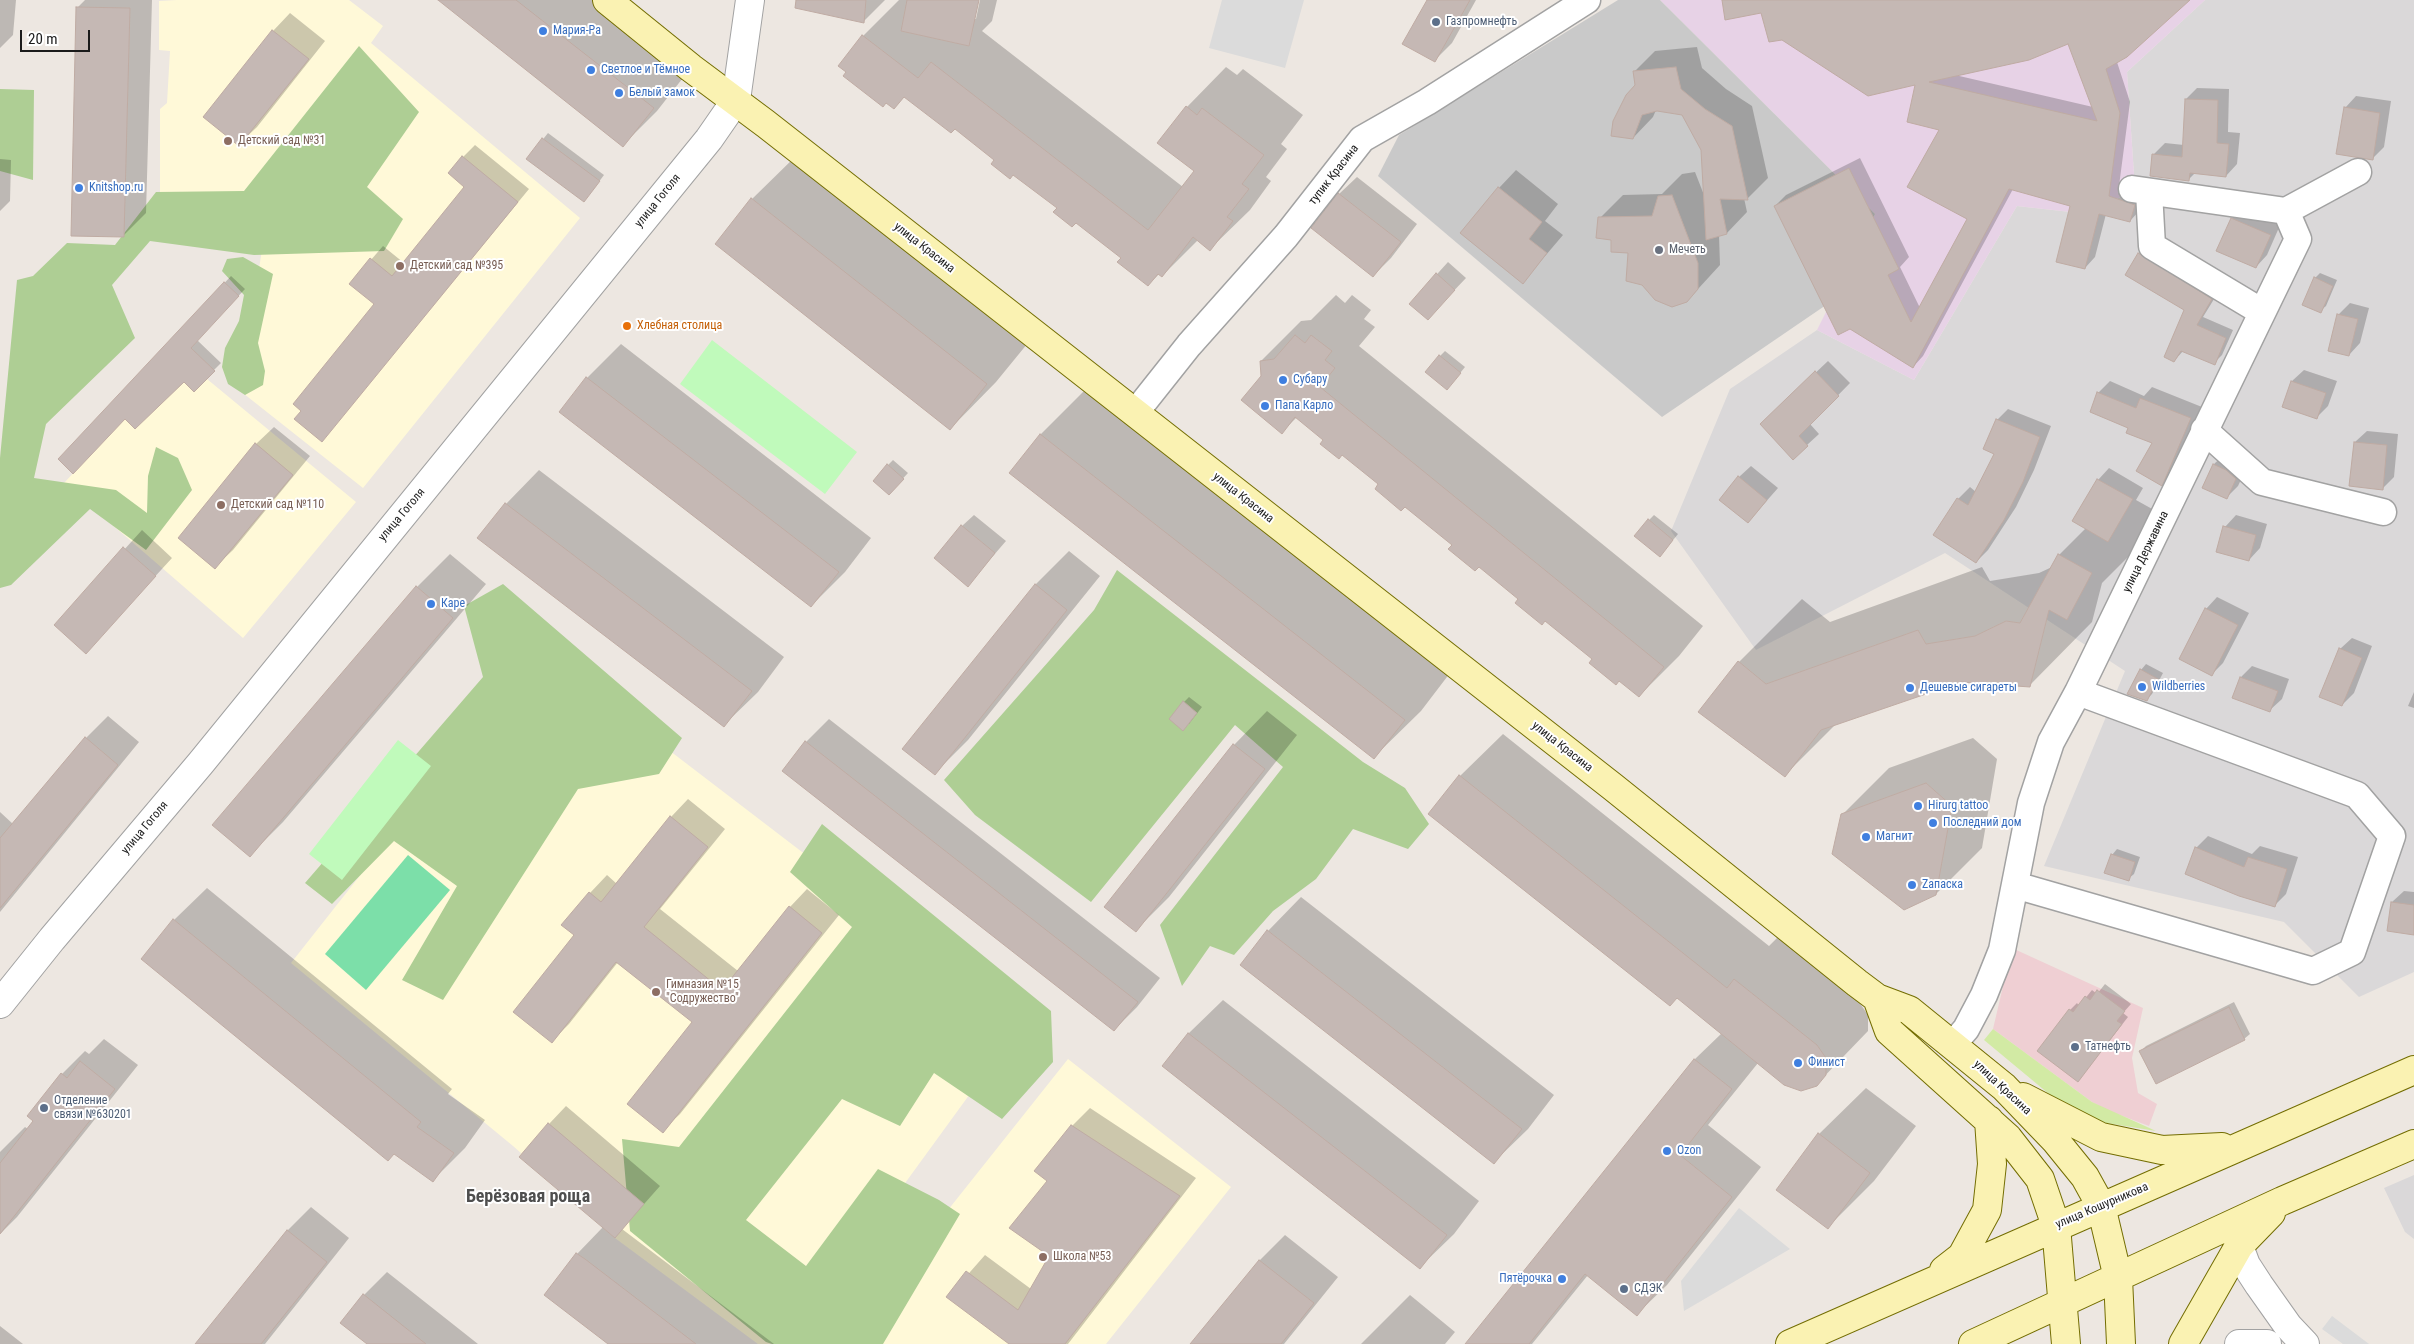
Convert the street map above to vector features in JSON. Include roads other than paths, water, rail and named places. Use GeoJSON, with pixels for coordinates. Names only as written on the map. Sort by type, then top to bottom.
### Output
{"type":"FeatureCollection","features":[{"type":"Feature","properties":{"kind":"main road","name":"улица Красина"},"geometry":{"type":"LineString","coordinates":[[607,0],[691,68],[736,100],[1613,787],[1876,998],[1909,1010],[2004,1087],[2055,1140],[2085,1177],[2101,1206],[2118,1278],[2121,1344]]}},
{"type":"Feature","properties":{"kind":"main road","name":"улица Красина"},"geometry":{"type":"LineString","coordinates":[[1876,998],[1889,1031],[2008,1138],[2040,1179],[2056,1226],[2066,1344]]}},
{"type":"Feature","properties":{"kind":"main road","name":"улица Кошурникова"},"geometry":{"type":"LineString","coordinates":[[1790,1344],[2414,1070]]}},
{"type":"Feature","properties":{"kind":"main road"},"geometry":{"type":"LineString","coordinates":[[2004,1087],[2101,1137],[2162,1150],[2238,1146]]}},
{"type":"Feature","properties":{"kind":"main road"},"geometry":{"type":"LineString","coordinates":[[1925,1284],[1962,1256],[1987,1210],[1992,1164],[1989,1120]]}},
{"type":"Feature","properties":{"kind":"main road"},"geometry":{"type":"LineString","coordinates":[[1973,1344],[2282,1202],[2414,1144]]}},
{"type":"Feature","properties":{"kind":"main road"},"geometry":{"type":"LineString","coordinates":[[2183,1344],[2239,1246],[2282,1202]]}},
{"type":"Feature","properties":{"kind":"street","name":"улица Гоголя"},"geometry":{"type":"LineString","coordinates":[[0,1004],[52,938],[200,764],[709,139],[736,100],[750,0]]}},
{"type":"Feature","properties":{"kind":"street","name":"тупик Красина"},"geometry":{"type":"LineString","coordinates":[[1135,413],[1188,345],[1286,236],[1362,139],[1427,102],[1587,0]]}},
{"type":"Feature","properties":{"kind":"street"},"geometry":{"type":"LineString","coordinates":[[2262,312],[2152,246],[2140,191],[2286,211],[2358,172]]}},
{"type":"Feature","properties":{"kind":"street","name":"улица Державина"},"geometry":{"type":"LineString","coordinates":[[1952,1045],[1966,1028],[1984,995],[2002,950],[2031,803],[2051,742],[2078,692],[2298,239],[2286,211]]}},
{"type":"Feature","properties":{"kind":"street"},"geometry":{"type":"LineString","coordinates":[[2204,430],[2262,482],[2383,512]]}},
{"type":"Feature","properties":{"kind":"street"},"geometry":{"type":"LineString","coordinates":[[2015,885],[2313,971],[2352,952],[2392,836],[2357,795],[2078,692]]}},
{"type":"Feature","properties":{"kind":"street"},"geometry":{"type":"LineString","coordinates":[[2239,1246],[2246,1266],[2258,1285],[2288,1326],[2305,1344]]}},
{"type":"Feature","properties":{"kind":"street"},"geometry":{"type":"LineString","coordinates":[[2239,1344],[2267,1344]]}},
{"type":"Feature","properties":{"kind":"place","name":"Газпромнефть"},"geometry":{"type":"Point","coordinates":[1436,22]}},
{"type":"Feature","properties":{"kind":"place","name":"Мария-Ра"},"geometry":{"type":"Point","coordinates":[543,31]}},
{"type":"Feature","properties":{"kind":"place","name":"Светлое и Тёмное"},"geometry":{"type":"Point","coordinates":[591,70]}},
{"type":"Feature","properties":{"kind":"place","name":"Белый замок"},"geometry":{"type":"Point","coordinates":[619,93]}},
{"type":"Feature","properties":{"kind":"place","name":"Детский сад №31"},"geometry":{"type":"Point","coordinates":[228,141]}},
{"type":"Feature","properties":{"kind":"place","name":"Knitshop.ru"},"geometry":{"type":"Point","coordinates":[79,188]}},
{"type":"Feature","properties":{"kind":"place","name":"Мечеть"},"geometry":{"type":"Point","coordinates":[1659,250]}},
{"type":"Feature","properties":{"kind":"place","name":"Детский сад №395"},"geometry":{"type":"Point","coordinates":[400,266]}},
{"type":"Feature","properties":{"kind":"place","name":"Хлебная столица"},"geometry":{"type":"Point","coordinates":[627,326]}},
{"type":"Feature","properties":{"kind":"place","name":"Субару"},"geometry":{"type":"Point","coordinates":[1283,380]}},
{"type":"Feature","properties":{"kind":"place","name":"Папа Карло"},"geometry":{"type":"Point","coordinates":[1265,406]}},
{"type":"Feature","properties":{"kind":"place","name":"Детский сад №110"},"geometry":{"type":"Point","coordinates":[221,505]}},
{"type":"Feature","properties":{"kind":"place","name":"Каре"},"geometry":{"type":"Point","coordinates":[431,604]}},
{"type":"Feature","properties":{"kind":"place","name":"Wildberries"},"geometry":{"type":"Point","coordinates":[2142,687]}},
{"type":"Feature","properties":{"kind":"place","name":"Дешевые сигареты"},"geometry":{"type":"Point","coordinates":[1910,688]}},
{"type":"Feature","properties":{"kind":"place","name":"Hirurg tattoo"},"geometry":{"type":"Point","coordinates":[1918,806]}},
{"type":"Feature","properties":{"kind":"place","name":"Последний дом"},"geometry":{"type":"Point","coordinates":[1933,823]}},
{"type":"Feature","properties":{"kind":"place","name":"Магнит"},"geometry":{"type":"Point","coordinates":[1866,837]}},
{"type":"Feature","properties":{"kind":"place","name":"Zапаска"},"geometry":{"type":"Point","coordinates":[1912,885]}},
{"type":"Feature","properties":{"kind":"place","name":"Гимназия №15 \"Содружество\""},"geometry":{"type":"Point","coordinates":[656,992]}},
{"type":"Feature","properties":{"kind":"place","name":"Татнефть"},"geometry":{"type":"Point","coordinates":[2075,1047]}},
{"type":"Feature","properties":{"kind":"place","name":"Финист"},"geometry":{"type":"Point","coordinates":[1798,1063]}},
{"type":"Feature","properties":{"kind":"place","name":"Отделение связи №630201"},"geometry":{"type":"Point","coordinates":[44,1108]}},
{"type":"Feature","properties":{"kind":"place","name":"Ozon"},"geometry":{"type":"Point","coordinates":[1667,1151]}},
{"type":"Feature","properties":{"kind":"place","name":"Школа №53"},"geometry":{"type":"Point","coordinates":[1043,1257]}},
{"type":"Feature","properties":{"kind":"place","name":"Пятёрочка"},"geometry":{"type":"Point","coordinates":[1562,1279]}},
{"type":"Feature","properties":{"kind":"place","name":"СДЭК"},"geometry":{"type":"Point","coordinates":[1624,1289]}},
{"type":"Feature","properties":{"kind":"district","name":"Берёзовая роща"},"geometry":{"type":"Point","coordinates":[528,1197]}}]}
